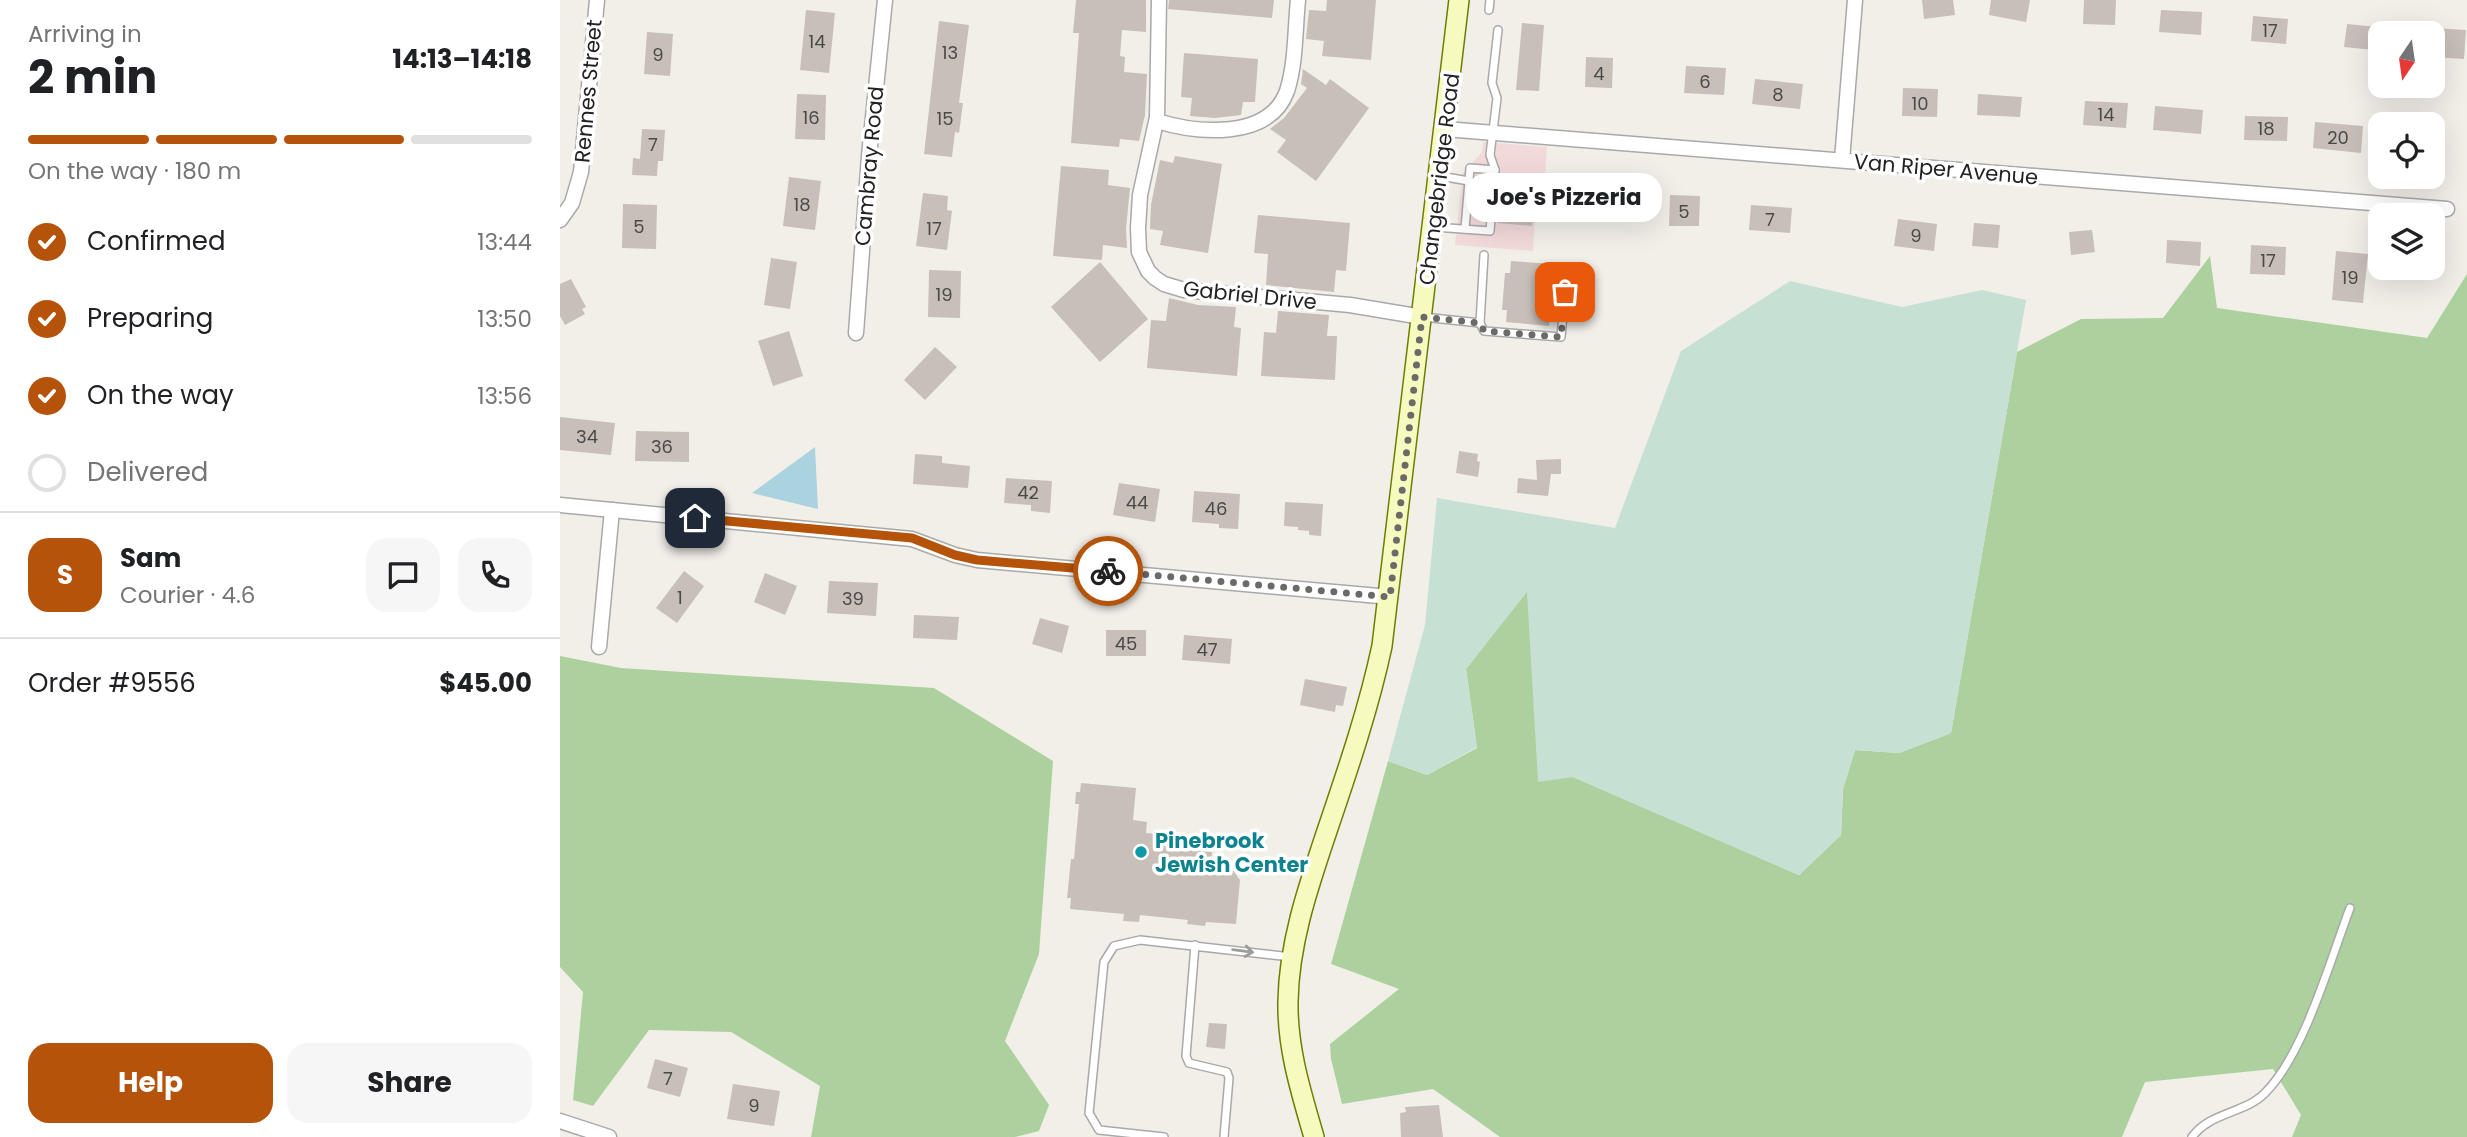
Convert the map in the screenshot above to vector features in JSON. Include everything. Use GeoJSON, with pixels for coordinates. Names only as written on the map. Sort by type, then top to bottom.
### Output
{"type":"FeatureCollection","features":[{"type":"Feature","properties":{"kind":"main road","name":"Changebridge Road"},"geometry":{"type":"LineString","coordinates":[[1314,1137],[1294,1065],[1289,1034],[1288,1003],[1292,957],[1314,868],[1371,696],[1382,646],[1390,597],[1459,0]]}},
{"type":"Feature","properties":{"kind":"street","name":"Rennes Street"},"geometry":{"type":"LineString","coordinates":[[560,220],[572,203],[581,172],[597,0]]}},
{"type":"Feature","properties":{"kind":"street","name":"Cambray Road"},"geometry":{"type":"LineString","coordinates":[[856,333],[869,156],[885,0]]}},
{"type":"Feature","properties":{"kind":"street","name":"Gabriel Drive"},"geometry":{"type":"LineString","coordinates":[[1159,0],[1157,121],[1140,195],[1138,228],[1142,262],[1155,278],[1164,284],[1184,290],[1350,305],[1422,317]]}},
{"type":"Feature","properties":{"kind":"street"},"geometry":{"type":"LineString","coordinates":[[1157,121],[1188,128],[1230,129],[1250,125],[1276,109],[1287,91],[1298,0]]}},
{"type":"Feature","properties":{"kind":"street"},"geometry":{"type":"LineString","coordinates":[[1842,160],[1855,0]]}},
{"type":"Feature","properties":{"kind":"street","name":"Van Riper Avenue"},"geometry":{"type":"LineString","coordinates":[[1445,129],[2447,209]]}},
{"type":"Feature","properties":{"kind":"street"},"geometry":{"type":"LineString","coordinates":[[560,505],[912,538],[955,555],[977,560],[1390,597]]}},
{"type":"Feature","properties":{"kind":"street"},"geometry":{"type":"LineString","coordinates":[[599,647],[612,510]]}},
{"type":"Feature","properties":{"kind":"street"},"geometry":{"type":"LineString","coordinates":[[560,1121],[609,1137]]}},
{"type":"Feature","properties":{"kind":"lane"},"geometry":{"type":"LineString","coordinates":[[1489,10],[1490,0]]}},
{"type":"Feature","properties":{"kind":"lane"},"geometry":{"type":"LineString","coordinates":[[1433,227],[1490,230],[1495,170],[1490,155],[1496,97],[1492,83],[1498,30]]}},
{"type":"Feature","properties":{"kind":"lane"},"geometry":{"type":"LineString","coordinates":[[1465,229],[1470,168],[1495,170]]}},
{"type":"Feature","properties":{"kind":"lane"},"geometry":{"type":"LineString","coordinates":[[1440,176],[1469,181]]}},
{"type":"Feature","properties":{"kind":"lane"},"geometry":{"type":"LineString","coordinates":[[1485,255],[1480,323],[1484,331],[1561,337],[1567,270]]}},
{"type":"Feature","properties":{"kind":"lane"},"geometry":{"type":"LineString","coordinates":[[1422,317],[1480,323]]}},
{"type":"Feature","properties":{"kind":"lane"},"geometry":{"type":"LineString","coordinates":[[2192,1137],[2207,1121],[2263,1095],[2274,1082],[2301,1036],[2350,908]]}},
{"type":"Feature","properties":{"kind":"lane"},"geometry":{"type":"LineString","coordinates":[[1164,1137],[1099,1130],[1089,1113],[1104,962],[1114,946],[1140,940],[1292,957]]}},
{"type":"Feature","properties":{"kind":"lane"},"geometry":{"type":"LineString","coordinates":[[1195,945],[1186,1056],[1189,1063],[1227,1072],[1229,1078],[1224,1137]]}},
{"type":"Feature","properties":{"kind":"shaded area"},"geometry":{"type":"Polygon","coordinates":[[[1483,142],[1547,147],[1544,190],[1537,190],[1533,251],[1455,245],[1463,173],[1482,152],[1483,142]]]}},
{"type":"Feature","properties":{"kind":"green space"},"geometry":{"type":"Polygon","coordinates":[[[2210,256],[2217,308],[2427,338],[2467,274],[2467,1137],[2292,1137],[2301,1115],[2273,1069],[2145,1082],[2122,1137],[1500,1137],[1433,1089],[1342,1104],[1330,1044],[1399,989],[1331,964],[1388,761],[1427,775],[1477,748],[1466,669],[1527,591],[1573,777],[1799,875],[1841,835],[1843,789],[1855,750],[1899,753],[1951,733],[2017,352],[2081,319],[2163,318],[2210,256]]]}},
{"type":"Feature","properties":{"kind":"green space"},"geometry":{"type":"Polygon","coordinates":[[[1790,281],[1902,307],[1982,290],[2026,300],[1951,733],[1899,753],[1855,750],[1843,789],[1841,835],[1799,875],[1573,777],[1538,782],[1527,592],[1466,669],[1477,747],[1427,775],[1388,761],[1425,625],[1437,498],[1615,528],[1681,351],[1790,281]]]}},
{"type":"Feature","properties":{"kind":"green space"},"geometry":{"type":"Polygon","coordinates":[[[560,656],[621,668],[934,688],[1053,761],[1039,954],[1005,1041],[1049,1105],[1039,1131],[1015,1137],[811,1137],[820,1086],[731,1032],[649,1030],[593,1106],[573,1100],[583,992],[560,967],[560,656]]]}},
{"type":"Feature","properties":{"kind":"water"},"geometry":{"type":"Polygon","coordinates":[[[815,447],[818,509],[752,493],[815,447]]]}},
{"type":"Feature","properties":{"kind":"building"},"geometry":{"type":"Polygon","coordinates":[[[1076,0],[1146,0],[1146,32],[1122,30],[1120,56],[1125,57],[1124,72],[1147,74],[1145,115],[1139,141],[1120,139],[1119,147],[1071,143],[1079,33],[1073,33],[1076,0]]]}},
{"type":"Feature","properties":{"kind":"building"},"geometry":{"type":"Polygon","coordinates":[[[1169,0],[1274,0],[1272,18],[1168,9],[1169,0]]]}},
{"type":"Feature","properties":{"kind":"building"},"geometry":{"type":"Polygon","coordinates":[[[1327,0],[1376,0],[1371,60],[1322,56],[1324,41],[1306,39],[1309,10],[1326,11],[1327,0]]]}},
{"type":"Feature","properties":{"kind":"building"},"geometry":{"type":"Polygon","coordinates":[[[1922,0],[1953,0],[1955,15],[1924,19],[1922,0]]]}},
{"type":"Feature","properties":{"kind":"building"},"geometry":{"type":"Polygon","coordinates":[[[1991,0],[2030,0],[2026,22],[1989,15],[1991,0]]]}},
{"type":"Feature","properties":{"kind":"building"},"geometry":{"type":"Polygon","coordinates":[[[2084,0],[2116,0],[2115,25],[2083,24],[2084,0]]]}},
{"type":"Feature","properties":{"kind":"building"},"geometry":{"type":"Polygon","coordinates":[[[806,10],[835,13],[829,73],[800,70],[806,10]]]}},
{"type":"Feature","properties":{"kind":"building"},"geometry":{"type":"Polygon","coordinates":[[[2161,10],[2202,12],[2201,35],[2159,32],[2161,10]]]}},
{"type":"Feature","properties":{"kind":"building"},"geometry":{"type":"Polygon","coordinates":[[[2253,16],[2288,19],[2286,44],[2251,41],[2253,16]]]}},
{"type":"Feature","properties":{"kind":"building"},"geometry":{"type":"Polygon","coordinates":[[[939,21],[969,25],[959,103],[963,103],[952,157],[924,154],[939,21]]]}},
{"type":"Feature","properties":{"kind":"building"},"geometry":{"type":"Polygon","coordinates":[[[1522,23],[1544,25],[1539,91],[1516,90],[1522,23]]]}},
{"type":"Feature","properties":{"kind":"building"},"geometry":{"type":"Polygon","coordinates":[[[2347,24],[2368,26],[2368,49],[2344,47],[2347,24]]]}},
{"type":"Feature","properties":{"kind":"building"},"geometry":{"type":"Polygon","coordinates":[[[2445,29],[2466,30],[2464,59],[2445,58],[2445,29]]]}},
{"type":"Feature","properties":{"kind":"building"},"geometry":{"type":"Polygon","coordinates":[[[647,32],[673,34],[670,76],[644,74],[647,32]]]}},
{"type":"Feature","properties":{"kind":"building"},"geometry":{"type":"Polygon","coordinates":[[[1184,53],[1258,59],[1255,102],[1243,102],[1241,115],[1215,118],[1190,116],[1192,98],[1181,97],[1184,53]]]}},
{"type":"Feature","properties":{"kind":"building"},"geometry":{"type":"Polygon","coordinates":[[[1586,57],[1613,58],[1612,88],[1585,87],[1586,57]]]}},
{"type":"Feature","properties":{"kind":"building"},"geometry":{"type":"Polygon","coordinates":[[[1686,66],[1726,68],[1724,95],[1684,93],[1686,66]]]}},
{"type":"Feature","properties":{"kind":"building"},"geometry":{"type":"Polygon","coordinates":[[[1303,69],[1326,85],[1330,79],[1369,108],[1316,181],[1277,152],[1286,140],[1270,129],[1284,118],[1307,88],[1301,84],[1303,69]]]}},
{"type":"Feature","properties":{"kind":"building"},"geometry":{"type":"Polygon","coordinates":[[[1755,79],[1803,84],[1800,109],[1752,104],[1755,79]]]}},
{"type":"Feature","properties":{"kind":"building"},"geometry":{"type":"Polygon","coordinates":[[[1903,88],[1938,89],[1937,117],[1902,116],[1903,88]]]}},
{"type":"Feature","properties":{"kind":"building"},"geometry":{"type":"Polygon","coordinates":[[[797,94],[826,95],[825,140],[795,139],[797,94]]]}},
{"type":"Feature","properties":{"kind":"building"},"geometry":{"type":"Polygon","coordinates":[[[1978,94],[2022,97],[2020,117],[1977,115],[1978,94]]]}},
{"type":"Feature","properties":{"kind":"building"},"geometry":{"type":"Polygon","coordinates":[[[2085,101],[2128,103],[2126,128],[2083,125],[2085,101]]]}},
{"type":"Feature","properties":{"kind":"building"},"geometry":{"type":"Polygon","coordinates":[[[2155,106],[2203,110],[2201,134],[2153,130],[2155,106]]]}},
{"type":"Feature","properties":{"kind":"building"},"geometry":{"type":"Polygon","coordinates":[[[2245,116],[2288,117],[2287,141],[2244,140],[2245,116]]]}},
{"type":"Feature","properties":{"kind":"building"},"geometry":{"type":"Polygon","coordinates":[[[2315,122],[2363,126],[2361,153],[2313,148],[2315,122]]]}},
{"type":"Feature","properties":{"kind":"building"},"geometry":{"type":"Polygon","coordinates":[[[642,129],[665,130],[663,161],[658,161],[657,176],[632,175],[633,158],[640,159],[642,129]]]}},
{"type":"Feature","properties":{"kind":"building"},"geometry":{"type":"Polygon","coordinates":[[[1175,156],[1222,164],[1208,253],[1160,245],[1163,231],[1150,229],[1151,205],[1160,160],[1173,163],[1175,156]]]}},
{"type":"Feature","properties":{"kind":"building"},"geometry":{"type":"Polygon","coordinates":[[[1061,166],[1109,170],[1108,185],[1130,188],[1127,248],[1103,245],[1102,260],[1053,256],[1061,166]]]}},
{"type":"Feature","properties":{"kind":"building"},"geometry":{"type":"Polygon","coordinates":[[[1476,175],[1488,176],[1485,214],[1473,213],[1476,175]]]}},
{"type":"Feature","properties":{"kind":"building"},"geometry":{"type":"Polygon","coordinates":[[[789,177],[821,181],[815,230],[783,226],[789,177]]]}},
{"type":"Feature","properties":{"kind":"building"},"geometry":{"type":"Polygon","coordinates":[[[1500,187],[1536,191],[1532,226],[1497,223],[1500,187]]]}},
{"type":"Feature","properties":{"kind":"building"},"geometry":{"type":"Polygon","coordinates":[[[1573,188],[1610,190],[1609,210],[1572,208],[1573,188]]]}},
{"type":"Feature","properties":{"kind":"building"},"geometry":{"type":"Polygon","coordinates":[[[923,193],[948,196],[947,210],[952,211],[947,250],[916,246],[923,193]]]}},
{"type":"Feature","properties":{"kind":"building"},"geometry":{"type":"Polygon","coordinates":[[[1670,195],[1700,196],[1699,226],[1669,226],[1670,195]]]}},
{"type":"Feature","properties":{"kind":"building"},"geometry":{"type":"Polygon","coordinates":[[[623,204],[657,205],[656,249],[622,248],[623,204]]]}},
{"type":"Feature","properties":{"kind":"building"},"geometry":{"type":"Polygon","coordinates":[[[1751,205],[1792,208],[1790,233],[1749,230],[1751,205]]]}},
{"type":"Feature","properties":{"kind":"building"},"geometry":{"type":"Polygon","coordinates":[[[1258,215],[1350,223],[1346,271],[1336,270],[1334,292],[1266,285],[1268,254],[1254,253],[1258,215]]]}},
{"type":"Feature","properties":{"kind":"building"},"geometry":{"type":"Polygon","coordinates":[[[1898,219],[1937,224],[1934,251],[1894,246],[1898,219]]]}},
{"type":"Feature","properties":{"kind":"building"},"geometry":{"type":"Polygon","coordinates":[[[1974,223],[2000,225],[1998,248],[1972,246],[1974,223]]]}},
{"type":"Feature","properties":{"kind":"building"},"geometry":{"type":"Polygon","coordinates":[[[2092,230],[2095,252],[2071,255],[2069,232],[2092,230]]]}},
{"type":"Feature","properties":{"kind":"building"},"geometry":{"type":"Polygon","coordinates":[[[2167,240],[2201,242],[2200,266],[2166,263],[2167,240]]]}},
{"type":"Feature","properties":{"kind":"building"},"geometry":{"type":"Polygon","coordinates":[[[2251,245],[2286,247],[2285,275],[2250,274],[2251,245]]]}},
{"type":"Feature","properties":{"kind":"building"},"geometry":{"type":"Polygon","coordinates":[[[2336,251],[2368,254],[2363,303],[2332,300],[2336,251]]]}},
{"type":"Feature","properties":{"kind":"building"},"geometry":{"type":"Polygon","coordinates":[[[771,258],[797,262],[790,309],[764,305],[771,258]]]}},
{"type":"Feature","properties":{"kind":"building"},"geometry":{"type":"Polygon","coordinates":[[[1511,261],[1554,264],[1549,326],[1506,322],[1507,310],[1502,310],[1505,273],[1510,273],[1511,261]]]}},
{"type":"Feature","properties":{"kind":"building"},"geometry":{"type":"Polygon","coordinates":[[[1100,262],[1148,319],[1100,362],[1051,307],[1100,262]]]}},
{"type":"Feature","properties":{"kind":"building"},"geometry":{"type":"Polygon","coordinates":[[[929,270],[961,271],[960,318],[928,317],[929,270]]]}},
{"type":"Feature","properties":{"kind":"building"},"geometry":{"type":"Polygon","coordinates":[[[571,279],[586,307],[582,309],[585,314],[565,325],[560,316],[560,284],[571,279]]]}},
{"type":"Feature","properties":{"kind":"building"},"geometry":{"type":"Polygon","coordinates":[[[1169,298],[1198,305],[1236,307],[1234,327],[1241,328],[1237,376],[1147,368],[1151,320],[1166,321],[1169,298]]]}},
{"type":"Feature","properties":{"kind":"building"},"geometry":{"type":"Polygon","coordinates":[[[1278,311],[1329,315],[1327,336],[1337,336],[1335,380],[1261,376],[1264,332],[1276,333],[1278,311]]]}},
{"type":"Feature","properties":{"kind":"building"},"geometry":{"type":"Polygon","coordinates":[[[789,331],[803,376],[773,386],[758,341],[789,331]]]}},
{"type":"Feature","properties":{"kind":"building"},"geometry":{"type":"Polygon","coordinates":[[[935,347],[957,367],[925,400],[904,380],[935,347]]]}},
{"type":"Feature","properties":{"kind":"building"},"geometry":{"type":"Polygon","coordinates":[[[560,417],[615,423],[611,455],[560,450],[560,417]]]}},
{"type":"Feature","properties":{"kind":"building"},"geometry":{"type":"Polygon","coordinates":[[[636,431],[689,432],[689,462],[635,461],[636,431]]]}},
{"type":"Feature","properties":{"kind":"building"},"geometry":{"type":"Polygon","coordinates":[[[1459,451],[1478,454],[1478,477],[1456,473],[1459,451]]]}},
{"type":"Feature","properties":{"kind":"building"},"geometry":{"type":"Polygon","coordinates":[[[915,454],[942,456],[942,463],[970,466],[968,488],[913,484],[915,454]]]}},
{"type":"Feature","properties":{"kind":"building"},"geometry":{"type":"Polygon","coordinates":[[[1561,459],[1561,474],[1551,474],[1548,496],[1517,493],[1518,478],[1537,480],[1536,460],[1561,459]]]}},
{"type":"Feature","properties":{"kind":"building"},"geometry":{"type":"Polygon","coordinates":[[[1006,478],[1052,481],[1050,513],[1031,511],[1031,505],[1004,503],[1006,478]]]}},
{"type":"Feature","properties":{"kind":"building"},"geometry":{"type":"Polygon","coordinates":[[[1119,483],[1160,489],[1155,522],[1113,515],[1119,483]]]}},
{"type":"Feature","properties":{"kind":"building"},"geometry":{"type":"Polygon","coordinates":[[[1194,491],[1240,494],[1238,529],[1192,522],[1194,491]]]}},
{"type":"Feature","properties":{"kind":"building"},"geometry":{"type":"Polygon","coordinates":[[[1285,502],[1323,504],[1321,536],[1309,535],[1309,531],[1298,530],[1298,527],[1284,526],[1285,502]]]}},
{"type":"Feature","properties":{"kind":"building"},"geometry":{"type":"Polygon","coordinates":[[[684,571],[704,586],[677,623],[656,608],[684,571]]]}},
{"type":"Feature","properties":{"kind":"building"},"geometry":{"type":"Polygon","coordinates":[[[765,573],[797,586],[785,615],[754,602],[765,573]]]}},
{"type":"Feature","properties":{"kind":"building"},"geometry":{"type":"Polygon","coordinates":[[[829,581],[878,583],[876,616],[827,613],[829,581]]]}},
{"type":"Feature","properties":{"kind":"building"},"geometry":{"type":"Polygon","coordinates":[[[914,615],[959,617],[957,640],[913,638],[914,615]]]}},
{"type":"Feature","properties":{"kind":"building"},"geometry":{"type":"Polygon","coordinates":[[[1040,618],[1069,626],[1062,653],[1032,644],[1040,618]]]}},
{"type":"Feature","properties":{"kind":"building"},"geometry":{"type":"Polygon","coordinates":[[[1106,630],[1146,630],[1146,656],[1106,656],[1106,630]]]}},
{"type":"Feature","properties":{"kind":"building"},"geometry":{"type":"Polygon","coordinates":[[[1184,635],[1232,639],[1230,664],[1182,660],[1184,635]]]}},
{"type":"Feature","properties":{"kind":"building"},"geometry":{"type":"Polygon","coordinates":[[[1305,679],[1347,687],[1343,706],[1336,705],[1335,712],[1300,705],[1305,679]]]}},
{"type":"Feature","properties":{"kind":"building","name":"Pinebrook Jewish Center"},"geometry":{"type":"Polygon","coordinates":[[[1081,783],[1136,788],[1133,820],[1147,822],[1146,833],[1199,840],[1198,845],[1204,846],[1204,851],[1212,852],[1211,867],[1232,869],[1240,880],[1236,924],[1206,922],[1205,926],[1187,924],[1188,920],[1140,915],[1139,922],[1123,921],[1124,914],[1070,909],[1071,898],[1067,898],[1079,804],[1075,804],[1076,792],[1080,792],[1081,783]]]}},
{"type":"Feature","properties":{"kind":"building"},"geometry":{"type":"Polygon","coordinates":[[[1209,1023],[1227,1024],[1225,1049],[1206,1047],[1209,1023]]]}},
{"type":"Feature","properties":{"kind":"building"},"geometry":{"type":"Polygon","coordinates":[[[655,1059],[688,1068],[680,1097],[647,1088],[655,1059]]]}},
{"type":"Feature","properties":{"kind":"building"},"geometry":{"type":"Polygon","coordinates":[[[733,1084],[780,1091],[774,1126],[727,1119],[733,1084]]]}},
{"type":"Feature","properties":{"kind":"building"},"geometry":{"type":"Polygon","coordinates":[[[1439,1105],[1443,1137],[1401,1137],[1400,1113],[1406,1112],[1405,1107],[1439,1105]]]}},
{"type":"Feature","properties":{"kind":"way so far"},"geometry":{"type":"LineString","coordinates":[[1108,571],[1390,597],[1422,317],[1480,323],[1484,331],[1561,337],[1565,292]]}},
{"type":"Feature","properties":{"kind":"place","name":"Joe's Pizzeria"},"geometry":{"type":"Point","coordinates":[1565,292]}},
{"type":"Feature","properties":{"kind":"place","name":"Pinebrook Jewish Center"},"geometry":{"type":"Point","coordinates":[1141,852]}},
{"type":"Feature","properties":{"kind":"route"},"geometry":{"type":"LineString","coordinates":[[695,518],[912,538],[955,555],[977,560],[1108,571]]}}]}
